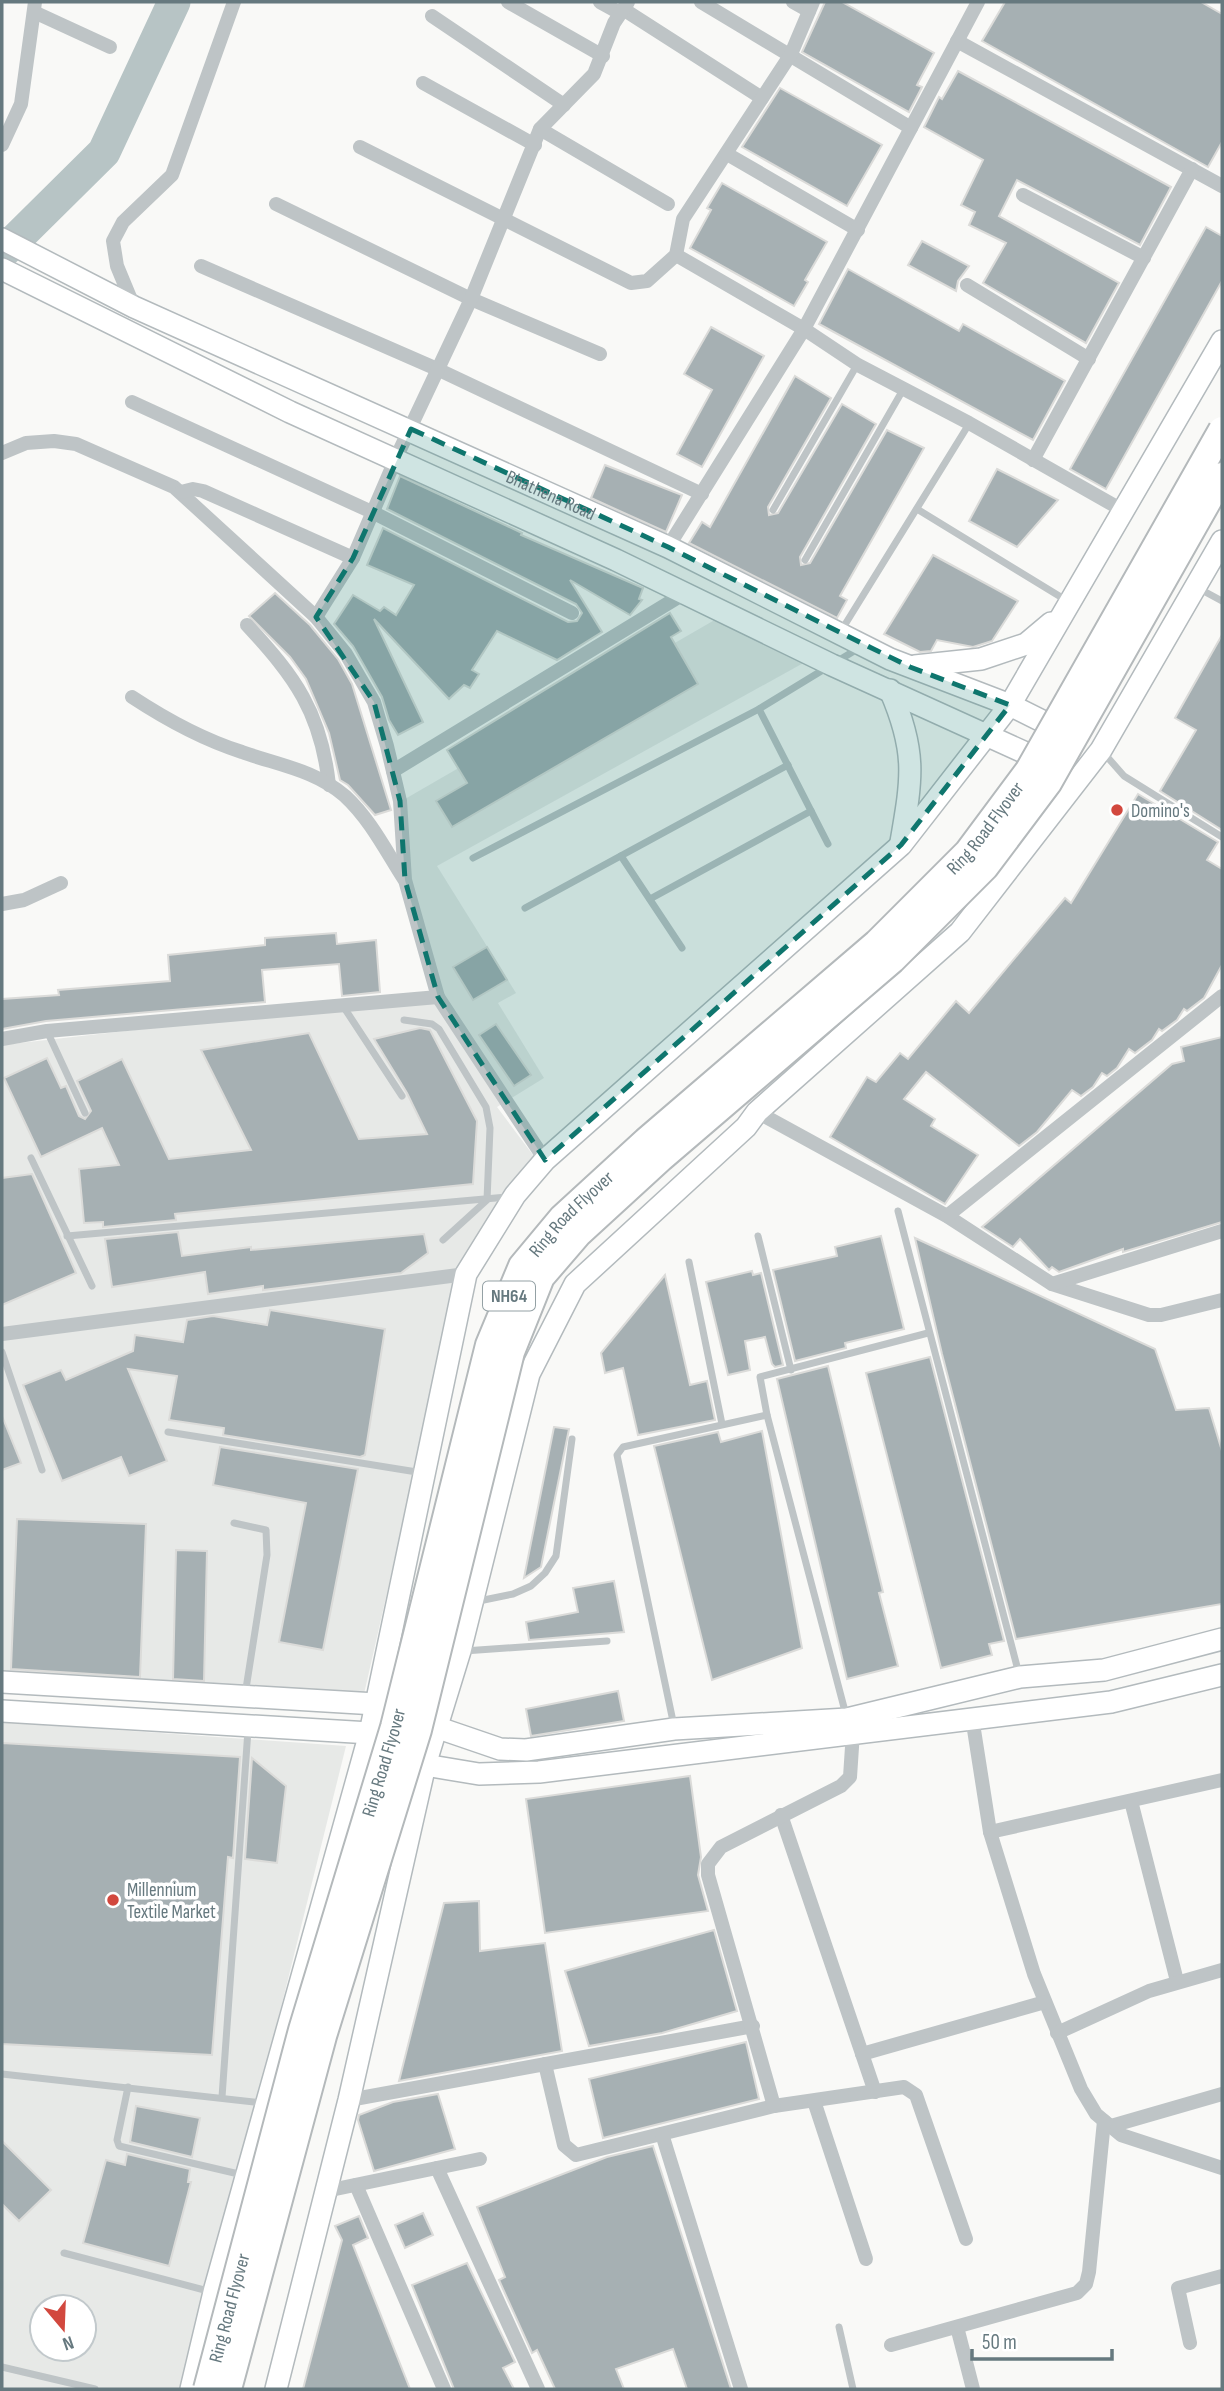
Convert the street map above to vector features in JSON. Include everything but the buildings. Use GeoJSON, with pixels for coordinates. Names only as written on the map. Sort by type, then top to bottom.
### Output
{"type":"FeatureCollection","features":[{"type":"Feature","properties":{"kind":"highway","name":"Ring Road Flyover"},"geometry":{"type":"LineString","coordinates":[[207,2389],[302,2031],[394,1727],[489,1345],[522,1266],[562,1218],[646,1141],[877,943],[968,852],[1029,770],[1222,430]]}},
{"type":"Feature","properties":{"kind":"highway","name":"Ring Road Flyover"},"geometry":{"type":"LineString","coordinates":[[228,2389],[323,2036],[418,1730],[511,1352],[541,1277],[578,1234],[661,1158],[892,960],[985,867],[1048,783],[1222,476]]}},
{"type":"Feature","properties":{"kind":"street"},"geometry":{"type":"LineString","coordinates":[[134,307],[117,266],[113,241],[123,222],[172,175],[234,2]]}},
{"type":"Feature","properties":{"kind":"street"},"geometry":{"type":"LineString","coordinates":[[508,2],[603,56]]}},
{"type":"Feature","properties":{"kind":"street"},"geometry":{"type":"LineString","coordinates":[[600,2],[624,8],[762,98]]}},
{"type":"Feature","properties":{"kind":"street"},"geometry":{"type":"LineString","coordinates":[[701,2],[911,128]]}},
{"type":"Feature","properties":{"kind":"street"},"geometry":{"type":"LineString","coordinates":[[360,147],[631,283],[647,281],[676,255],[683,219],[791,54],[811,6],[793,2]]}},
{"type":"Feature","properties":{"kind":"street"},"geometry":{"type":"LineString","coordinates":[[668,547],[804,329],[978,2]]}},
{"type":"Feature","properties":{"kind":"street"},"geometry":{"type":"LineString","coordinates":[[2,145],[21,104],[34,7],[110,47]]}},
{"type":"Feature","properties":{"kind":"street"},"geometry":{"type":"LineString","coordinates":[[316,617],[353,558],[396,458],[471,299],[536,145],[540,129],[594,74],[624,8]]}},
{"type":"Feature","properties":{"kind":"street"},"geometry":{"type":"LineString","coordinates":[[432,16],[564,105]]}},
{"type":"Feature","properties":{"kind":"street"},"geometry":{"type":"LineString","coordinates":[[957,41],[1222,186]]}},
{"type":"Feature","properties":{"kind":"street"},"geometry":{"type":"LineString","coordinates":[[423,83],[536,145]]}},
{"type":"Feature","properties":{"kind":"street"},"geometry":{"type":"LineString","coordinates":[[540,129],[668,204]]}},
{"type":"Feature","properties":{"kind":"street"},"geometry":{"type":"LineString","coordinates":[[727,154],[858,230]]}},
{"type":"Feature","properties":{"kind":"street"},"geometry":{"type":"LineString","coordinates":[[1033,460],[1192,169]]}},
{"type":"Feature","properties":{"kind":"street"},"geometry":{"type":"LineString","coordinates":[[1023,195],[1144,258]]}},
{"type":"Feature","properties":{"kind":"street"},"geometry":{"type":"LineString","coordinates":[[276,204],[471,299],[600,354]]}},
{"type":"Feature","properties":{"kind":"street","name":"Bhathena Road"},"geometry":{"type":"LineString","coordinates":[[2,239],[99,291],[411,429],[668,547],[910,667],[1010,705],[1101,750]]}},
{"type":"Feature","properties":{"kind":"street"},"geometry":{"type":"LineString","coordinates":[[676,255],[804,329],[858,365],[904,387],[1124,511]]}},
{"type":"Feature","properties":{"kind":"street"},"geometry":{"type":"LineString","coordinates":[[201,266],[437,369],[702,494]]}},
{"type":"Feature","properties":{"kind":"street"},"geometry":{"type":"LineString","coordinates":[[2,269],[290,412],[396,458],[832,665],[988,733],[1080,779]]}},
{"type":"Feature","properties":{"kind":"street"},"geometry":{"type":"LineString","coordinates":[[967,285],[1088,359]]}},
{"type":"Feature","properties":{"kind":"street"},"geometry":{"type":"LineString","coordinates":[[191,2389],[214,2293],[370,1733],[466,1274],[515,1195],[545,1160],[901,845],[1010,705],[1222,341]]}},
{"type":"Feature","properties":{"kind":"street"},"geometry":{"type":"LineString","coordinates":[[132,402],[372,512],[572,613]]}},
{"type":"Feature","properties":{"kind":"street"},"geometry":{"type":"LineString","coordinates":[[2,453],[26,443],[54,441],[76,444],[181,492],[316,617],[346,654],[374,702],[393,771],[400,801],[405,880],[438,997],[545,1160]]}},
{"type":"Feature","properties":{"kind":"street"},"geometry":{"type":"LineString","coordinates":[[181,492],[192,488],[203,491],[353,558]]}},
{"type":"Feature","properties":{"kind":"street"},"geometry":{"type":"LineString","coordinates":[[276,2389],[349,2099],[425,1765],[460,1651],[529,1374],[575,1284],[746,1127],[757,1112],[960,932],[1101,750],[1222,541]]}},
{"type":"Feature","properties":{"kind":"street"},"geometry":{"type":"LineString","coordinates":[[393,771],[685,593]]}},
{"type":"Feature","properties":{"kind":"street"},"geometry":{"type":"LineString","coordinates":[[910,667],[981,660],[1026,644],[1066,608]]}},
{"type":"Feature","properties":{"kind":"street"},"geometry":{"type":"LineString","coordinates":[[247,625],[285,666],[312,710],[326,755],[329,785]]}},
{"type":"Feature","properties":{"kind":"street"},"geometry":{"type":"LineString","coordinates":[[890,690],[909,742],[912,766],[901,845]]}},
{"type":"Feature","properties":{"kind":"street"},"geometry":{"type":"LineString","coordinates":[[132,697],[178,728],[313,774],[344,796],[367,821],[405,880]]}},
{"type":"Feature","properties":{"kind":"street"},"geometry":{"type":"LineString","coordinates":[[2,904],[24,900],[61,883]]}},
{"type":"Feature","properties":{"kind":"street"},"geometry":{"type":"LineString","coordinates":[[947,1216],[1222,996]]}},
{"type":"Feature","properties":{"kind":"street"},"geometry":{"type":"LineString","coordinates":[[2,1039],[47,1031],[438,997]]}},
{"type":"Feature","properties":{"kind":"street"},"geometry":{"type":"LineString","coordinates":[[757,1112],[947,1216],[1052,1284],[1149,1315],[1161,1315],[1222,1300]]}},
{"type":"Feature","properties":{"kind":"street"},"geometry":{"type":"LineString","coordinates":[[1052,1284],[1222,1231]]}},
{"type":"Feature","properties":{"kind":"street"},"geometry":{"type":"LineString","coordinates":[[2,1334],[466,1274]]}},
{"type":"Feature","properties":{"kind":"street"},"geometry":{"type":"LineString","coordinates":[[2,1711],[370,1733],[425,1765],[504,1775],[850,1725],[1020,1677],[1104,1670],[1222,1639]]}},
{"type":"Feature","properties":{"kind":"street"},"geometry":{"type":"LineString","coordinates":[[2,1682],[376,1704],[500,1749],[526,1750],[674,1729],[850,1725],[972,1717],[1111,1702],[1222,1675]]}},
{"type":"Feature","properties":{"kind":"street"},"geometry":{"type":"LineString","coordinates":[[972,1717],[990,1832],[1045,2001],[1081,2089],[1096,2114],[1121,2135],[1222,2168]]}},
{"type":"Feature","properties":{"kind":"street"},"geometry":{"type":"LineString","coordinates":[[774,2106],[708,1875],[708,1864],[722,1847],[841,1786],[850,1776],[850,1725]]}},
{"type":"Feature","properties":{"kind":"street"},"geometry":{"type":"LineString","coordinates":[[990,1832],[1222,1780]]}},
{"type":"Feature","properties":{"kind":"street"},"geometry":{"type":"LineString","coordinates":[[1131,1801],[1177,1981]]}},
{"type":"Feature","properties":{"kind":"street"},"geometry":{"type":"LineString","coordinates":[[781,1815],[874,2092]]}},
{"type":"Feature","properties":{"kind":"street"},"geometry":{"type":"LineString","coordinates":[[1057,2034],[1139,1995],[1177,1981],[1222,1970]]}},
{"type":"Feature","properties":{"kind":"street"},"geometry":{"type":"LineString","coordinates":[[862,2054],[1045,2001]]}},
{"type":"Feature","properties":{"kind":"street"},"geometry":{"type":"LineString","coordinates":[[349,2099],[753,2026]]}},
{"type":"Feature","properties":{"kind":"street"},"geometry":{"type":"LineString","coordinates":[[545,2064],[564,2145],[576,2155],[774,2106],[904,2087],[916,2095],[967,2239]]}},
{"type":"Feature","properties":{"kind":"street"},"geometry":{"type":"LineString","coordinates":[[1107,2124],[1222,2094]]}},
{"type":"Feature","properties":{"kind":"street"},"geometry":{"type":"LineString","coordinates":[[814,2101],[866,2259]]}},
{"type":"Feature","properties":{"kind":"street"},"geometry":{"type":"LineString","coordinates":[[891,2345],[1070,2297],[1086,2284],[1107,2124]]}},
{"type":"Feature","properties":{"kind":"street"},"geometry":{"type":"LineString","coordinates":[[662,2134],[741,2389]]}},
{"type":"Feature","properties":{"kind":"street"},"geometry":{"type":"LineString","coordinates":[[326,2191],[480,2159]]}},
{"type":"Feature","properties":{"kind":"street"},"geometry":{"type":"LineString","coordinates":[[437,2168],[538,2389]]}},
{"type":"Feature","properties":{"kind":"street"},"geometry":{"type":"LineString","coordinates":[[356,2185],[444,2389]]}},
{"type":"Feature","properties":{"kind":"street"},"geometry":{"type":"LineString","coordinates":[[1190,2343],[1178,2288],[1222,2276]]}},
{"type":"Feature","properties":{"kind":"street"},"geometry":{"type":"LineString","coordinates":[[957,2327],[973,2389]]}},
{"type":"Feature","properties":{"kind":"lane"},"geometry":{"type":"LineString","coordinates":[[773,510],[858,365]]}},
{"type":"Feature","properties":{"kind":"lane"},"geometry":{"type":"LineString","coordinates":[[804,560],[904,387]]}},
{"type":"Feature","properties":{"kind":"lane"},"geometry":{"type":"LineString","coordinates":[[840,632],[969,423]]}},
{"type":"Feature","properties":{"kind":"lane"},"geometry":{"type":"LineString","coordinates":[[917,509],[1066,608]]}},
{"type":"Feature","properties":{"kind":"lane"},"geometry":{"type":"LineString","coordinates":[[1195,586],[1222,601]]}},
{"type":"Feature","properties":{"kind":"lane"},"geometry":{"type":"LineString","coordinates":[[473,858],[759,709],[866,644]]}},
{"type":"Feature","properties":{"kind":"lane"},"geometry":{"type":"LineString","coordinates":[[759,709],[828,844]]}},
{"type":"Feature","properties":{"kind":"lane"},"geometry":{"type":"LineString","coordinates":[[1101,750],[1124,776],[1222,837]]}},
{"type":"Feature","properties":{"kind":"lane"},"geometry":{"type":"LineString","coordinates":[[526,908],[788,765]]}},
{"type":"Feature","properties":{"kind":"lane"},"geometry":{"type":"LineString","coordinates":[[650,899],[811,811]]}},
{"type":"Feature","properties":{"kind":"lane"},"geometry":{"type":"LineString","coordinates":[[621,856],[682,948]]}},
{"type":"Feature","properties":{"kind":"lane"},"geometry":{"type":"LineString","coordinates":[[342,1006],[402,1096]]}},
{"type":"Feature","properties":{"kind":"lane"},"geometry":{"type":"LineString","coordinates":[[404,1020],[432,1024],[439,1030],[480,1095],[490,1128],[487,1200],[443,1240]]}},
{"type":"Feature","properties":{"kind":"lane"},"geometry":{"type":"LineString","coordinates":[[47,1031],[85,1113]]}},
{"type":"Feature","properties":{"kind":"lane"},"geometry":{"type":"LineString","coordinates":[[31,1158],[92,1286]]}},
{"type":"Feature","properties":{"kind":"lane"},"geometry":{"type":"LineString","coordinates":[[67,1236],[487,1200],[515,1195]]}},
{"type":"Feature","properties":{"kind":"lane"},"geometry":{"type":"LineString","coordinates":[[898,1211],[1020,1677]]}},
{"type":"Feature","properties":{"kind":"lane"},"geometry":{"type":"LineString","coordinates":[[758,1236],[791,1370]]}},
{"type":"Feature","properties":{"kind":"lane"},"geometry":{"type":"LineString","coordinates":[[689,1262],[722,1424]]}},
{"type":"Feature","properties":{"kind":"lane"},"geometry":{"type":"LineString","coordinates":[[850,1725],[767,1415],[760,1377],[928,1333]]}},
{"type":"Feature","properties":{"kind":"lane"},"geometry":{"type":"LineString","coordinates":[[2,1352],[42,1471]]}},
{"type":"Feature","properties":{"kind":"lane"},"geometry":{"type":"LineString","coordinates":[[674,1729],[618,1455],[623,1447],[767,1415]]}},
{"type":"Feature","properties":{"kind":"lane"},"geometry":{"type":"LineString","coordinates":[[168,1432],[424,1473]]}},
{"type":"Feature","properties":{"kind":"lane"},"geometry":{"type":"LineString","coordinates":[[472,1602],[513,1594],[531,1586],[556,1556],[572,1439]]}},
{"type":"Feature","properties":{"kind":"lane"},"geometry":{"type":"LineString","coordinates":[[234,1523],[266,1530],[267,1555],[245,1696]]}},
{"type":"Feature","properties":{"kind":"lane"},"geometry":{"type":"LineString","coordinates":[[460,1651],[607,1641]]}},
{"type":"Feature","properties":{"kind":"lane"},"geometry":{"type":"LineString","coordinates":[[222,2097],[248,1726]]}},
{"type":"Feature","properties":{"kind":"lane"},"geometry":{"type":"LineString","coordinates":[[2,2074],[267,2103]]}},
{"type":"Feature","properties":{"kind":"lane"},"geometry":{"type":"LineString","coordinates":[[128,2087],[117,2140],[119,2146],[247,2176]]}},
{"type":"Feature","properties":{"kind":"lane"},"geometry":{"type":"LineString","coordinates":[[64,2253],[214,2293]]}},
{"type":"Feature","properties":{"kind":"lane"},"geometry":{"type":"LineString","coordinates":[[839,2327],[853,2389]]}},
{"type":"Feature","properties":{"kind":"lane"},"geometry":{"type":"LineString","coordinates":[[2,2367],[95,2389]]}},
{"type":"Feature","properties":{"kind":"highlighted area"},"geometry":{"type":"Polygon","coordinates":[[[411,429],[668,547],[910,667],[1010,705],[901,845],[545,1160],[438,997],[405,880],[400,801],[374,702],[316,617],[353,558],[411,429]]]}},
{"type":"Feature","properties":{"kind":"shaded area"},"geometry":{"type":"Polygon","coordinates":[[[718,618],[807,661],[437,866],[516,993],[498,1003],[544,1078],[497,1107],[536,1159],[461,1267],[364,1694],[2,1678],[2,1045],[442,995],[410,878],[405,799],[718,618]]]}},
{"type":"Feature","properties":{"kind":"shaded area"},"geometry":{"type":"Polygon","coordinates":[[[2,1722],[346,1746],[186,2389],[2,2389],[2,1722]]]}},
{"type":"Feature","properties":{"kind":"waterway"},"geometry":{"type":"LineString","coordinates":[[2,253],[104,152],[174,2]]}},
{"type":"Feature","properties":{"kind":"place","name":"Domino's"},"geometry":{"type":"Point","coordinates":[1117,810]}},
{"type":"Feature","properties":{"kind":"place","name":"Millennium Textile Market"},"geometry":{"type":"Point","coordinates":[113,1900]}}]}
